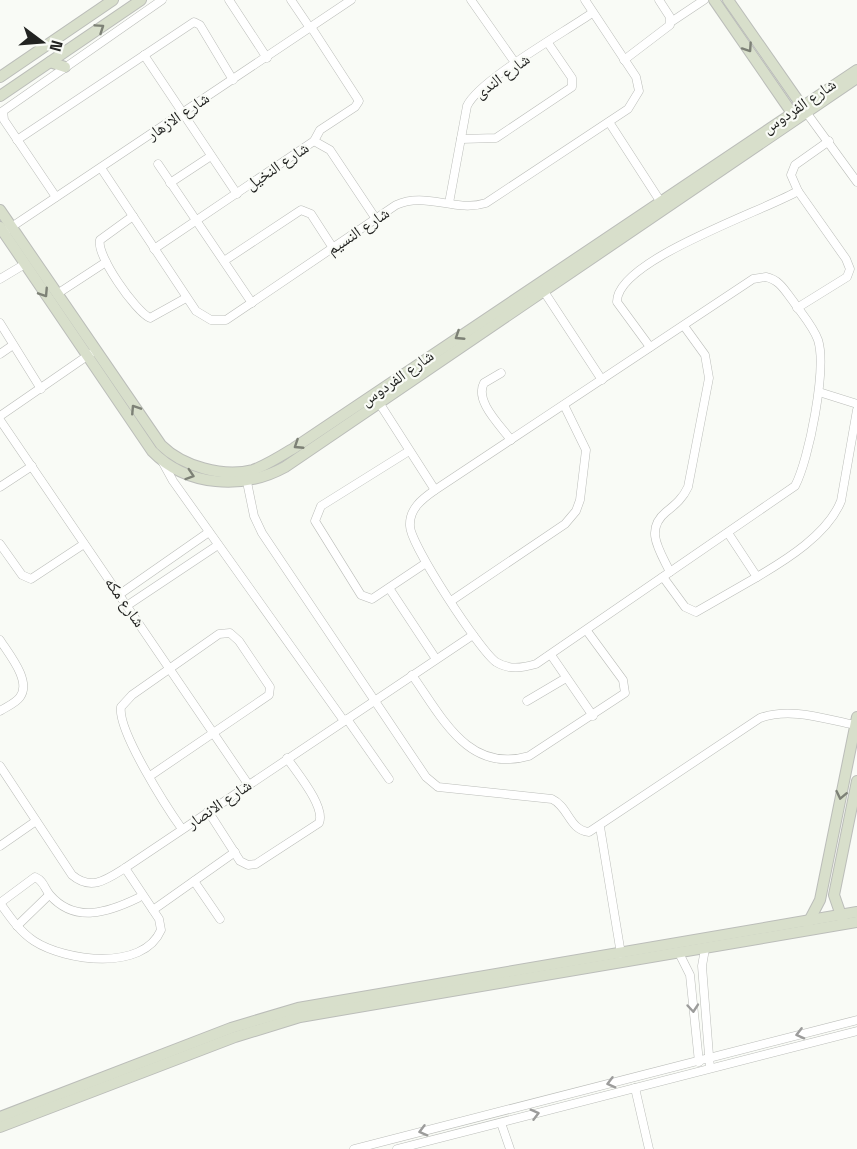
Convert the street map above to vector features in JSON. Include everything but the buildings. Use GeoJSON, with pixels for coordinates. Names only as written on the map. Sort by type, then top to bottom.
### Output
{"type":"FeatureCollection","features":[{"type":"Feature","properties":{"kind":"street"},"geometry":{"type":"LineString","coordinates":[[0,77],[113,0]]}},
{"type":"Feature","properties":{"kind":"street"},"geometry":{"type":"LineString","coordinates":[[0,96],[141,0]]}},
{"type":"Feature","properties":{"kind":"street"},"geometry":{"type":"LineString","coordinates":[[56,197],[4,120],[3,111],[162,0]]}},
{"type":"Feature","properties":{"kind":"street"},"geometry":{"type":"LineString","coordinates":[[229,0],[267,57]]}},
{"type":"Feature","properties":{"kind":"street"},"geometry":{"type":"LineString","coordinates":[[291,0],[358,101],[355,107],[320,130],[314,141]]}},
{"type":"Feature","properties":{"kind":"street","name":"شارع الازهار"},"geometry":{"type":"LineString","coordinates":[[5,229],[101,168],[351,0]]}},
{"type":"Feature","properties":{"kind":"street"},"geometry":{"type":"LineString","coordinates":[[471,0],[516,64]]}},
{"type":"Feature","properties":{"kind":"street"},"geometry":{"type":"LineString","coordinates":[[585,0],[624,60],[667,29],[671,22],[704,0]]}},
{"type":"Feature","properties":{"kind":"street"},"geometry":{"type":"LineString","coordinates":[[658,0],[671,22]]}},
{"type":"Feature","properties":{"kind":"street"},"geometry":{"type":"LineString","coordinates":[[714,0],[798,112],[829,141],[857,182]]}},
{"type":"Feature","properties":{"kind":"street"},"geometry":{"type":"LineString","coordinates":[[728,0],[798,112]]}},
{"type":"Feature","properties":{"kind":"street","name":"شارع الندى"},"geometry":{"type":"LineString","coordinates":[[449,203],[471,97],[592,13]]}},
{"type":"Feature","properties":{"kind":"street"},"geometry":{"type":"LineString","coordinates":[[17,140],[191,23],[197,23],[233,80]]}},
{"type":"Feature","properties":{"kind":"street"},"geometry":{"type":"LineString","coordinates":[[461,139],[496,138],[572,87],[572,78],[548,43]]}},
{"type":"Feature","properties":{"kind":"street"},"geometry":{"type":"LineString","coordinates":[[144,55],[237,194]]}},
{"type":"Feature","properties":{"kind":"street","name":"شارع النسيم"},"geometry":{"type":"LineString","coordinates":[[101,168],[186,298],[203,317],[218,321],[233,316],[405,201],[426,199],[476,206],[492,200],[628,109],[639,92],[636,77],[624,60]]}},
{"type":"Feature","properties":{"kind":"street"},"geometry":{"type":"LineString","coordinates":[[50,62],[65,67]]}},
{"type":"Feature","properties":{"kind":"street","name":"شارع الفردوس"},"geometry":{"type":"LineString","coordinates":[[0,210],[5,229],[25,264],[142,439],[162,461],[173,469],[203,478],[247,482],[261,479],[285,467],[377,398],[857,70]]}},
{"type":"Feature","properties":{"kind":"street","name":"شارع الفردوس"},"geometry":{"type":"LineString","coordinates":[[798,112],[857,78]]}},
{"type":"Feature","properties":{"kind":"street"},"geometry":{"type":"LineString","coordinates":[[609,122],[663,204]]}},
{"type":"Feature","properties":{"kind":"street","name":"شارع النخيل"},"geometry":{"type":"LineString","coordinates":[[154,249],[314,141],[330,150],[376,219]]}},
{"type":"Feature","properties":{"kind":"street"},"geometry":{"type":"LineString","coordinates":[[797,308],[847,277],[850,269],[846,259],[792,180],[792,170],[829,141]]}},
{"type":"Feature","properties":{"kind":"street"},"geometry":{"type":"LineString","coordinates":[[171,183],[211,156]]}},
{"type":"Feature","properties":{"kind":"street"},"geometry":{"type":"LineString","coordinates":[[158,164],[252,303]]}},
{"type":"Feature","properties":{"kind":"street"},"geometry":{"type":"LineString","coordinates":[[650,347],[618,302],[617,294],[623,283],[678,246],[798,191]]}},
{"type":"Feature","properties":{"kind":"street"},"geometry":{"type":"LineString","coordinates":[[224,261],[301,210],[311,214],[333,248]]}},
{"type":"Feature","properties":{"kind":"street"},"geometry":{"type":"LineString","coordinates":[[133,216],[100,240],[99,250],[106,262],[134,303],[146,316],[153,318],[186,298]]}},
{"type":"Feature","properties":{"kind":"street","name":"شارع الفردوس"},"geometry":{"type":"LineString","coordinates":[[5,229],[57,294],[161,445],[184,462],[213,470],[243,472],[264,465],[377,398]]}},
{"type":"Feature","properties":{"kind":"street"},"geometry":{"type":"LineString","coordinates":[[57,294],[106,262]]}},
{"type":"Feature","properties":{"kind":"street"},"geometry":{"type":"LineString","coordinates":[[0,279],[25,264]]}},
{"type":"Feature","properties":{"kind":"street"},"geometry":{"type":"LineString","coordinates":[[760,277],[774,279],[797,308],[818,339],[822,367],[819,392],[802,467],[795,486],[587,632],[536,664],[510,668],[489,657],[412,539],[410,518],[414,508],[435,490],[760,277]]}},
{"type":"Feature","properties":{"kind":"street"},"geometry":{"type":"LineString","coordinates":[[541,287],[602,380]]}},
{"type":"Feature","properties":{"kind":"street"},"geometry":{"type":"LineString","coordinates":[[0,323],[41,389]]}},
{"type":"Feature","properties":{"kind":"street"},"geometry":{"type":"LineString","coordinates":[[684,326],[705,355],[709,378],[688,487],[680,500],[656,522],[654,530],[667,575],[685,607],[696,612],[781,562],[816,534],[837,511],[857,410]]}},
{"type":"Feature","properties":{"kind":"street"},"geometry":{"type":"LineString","coordinates":[[0,354],[13,345]]}},
{"type":"Feature","properties":{"kind":"street"},"geometry":{"type":"LineString","coordinates":[[0,418],[95,350]]}},
{"type":"Feature","properties":{"kind":"street"},"geometry":{"type":"LineString","coordinates":[[501,373],[484,383],[481,394],[484,402],[511,440]]}},
{"type":"Feature","properties":{"kind":"street"},"geometry":{"type":"LineString","coordinates":[[819,392],[857,404]]}},
{"type":"Feature","properties":{"kind":"street"},"geometry":{"type":"LineString","coordinates":[[377,398],[435,490]]}},
{"type":"Feature","properties":{"kind":"street"},"geometry":{"type":"LineString","coordinates":[[451,600],[573,518],[580,500],[586,450],[564,405]]}},
{"type":"Feature","properties":{"kind":"street","name":"شارع مكه"},"geometry":{"type":"LineString","coordinates":[[0,418],[248,784]]}},
{"type":"Feature","properties":{"kind":"street"},"geometry":{"type":"LineString","coordinates":[[409,451],[321,506],[316,515],[318,527],[361,595],[372,598],[426,563]]}},
{"type":"Feature","properties":{"kind":"street"},"geometry":{"type":"LineString","coordinates":[[162,461],[218,545],[388,779]]}},
{"type":"Feature","properties":{"kind":"street"},"geometry":{"type":"LineString","coordinates":[[0,487],[32,466]]}},
{"type":"Feature","properties":{"kind":"street"},"geometry":{"type":"LineString","coordinates":[[247,482],[254,516],[262,534],[426,777],[438,787],[552,800],[562,806],[577,829],[589,832],[600,827],[760,718],[772,714],[799,713],[856,721],[820,900],[803,932]]}},
{"type":"Feature","properties":{"kind":"street"},"geometry":{"type":"LineString","coordinates":[[120,594],[209,532]]}},
{"type":"Feature","properties":{"kind":"street"},"geometry":{"type":"LineString","coordinates":[[728,533],[757,577]]}},
{"type":"Feature","properties":{"kind":"street"},"geometry":{"type":"LineString","coordinates":[[0,544],[22,575],[31,579],[84,544]]}},
{"type":"Feature","properties":{"kind":"street"},"geometry":{"type":"LineString","coordinates":[[128,605],[218,545]]}},
{"type":"Feature","properties":{"kind":"street"},"geometry":{"type":"LineString","coordinates":[[389,588],[436,659]]}},
{"type":"Feature","properties":{"kind":"street"},"geometry":{"type":"LineString","coordinates":[[412,675],[462,742],[472,750],[506,761],[529,756],[620,699],[627,689],[623,680],[587,632]]}},
{"type":"Feature","properties":{"kind":"street"},"geometry":{"type":"LineString","coordinates":[[150,777],[267,699],[270,687],[230,633],[219,634],[170,667],[132,695],[121,707],[122,724],[150,777],[182,829]]}},
{"type":"Feature","properties":{"kind":"street","name":"شارع الانصار"},"geometry":{"type":"LineString","coordinates":[[0,765],[68,869],[78,880],[97,884],[125,868],[207,811],[474,635]]}},
{"type":"Feature","properties":{"kind":"street"},"geometry":{"type":"LineString","coordinates":[[0,640],[19,672],[22,690],[20,698],[0,711]]}},
{"type":"Feature","properties":{"kind":"street"},"geometry":{"type":"LineString","coordinates":[[551,655],[593,716]]}},
{"type":"Feature","properties":{"kind":"street"},"geometry":{"type":"LineString","coordinates":[[527,701],[566,678]]}},
{"type":"Feature","properties":{"kind":"street"},"geometry":{"type":"LineString","coordinates":[[207,811],[240,861],[248,865],[256,864],[319,823],[321,818],[319,807],[287,758]]}},
{"type":"Feature","properties":{"kind":"street"},"geometry":{"type":"LineString","coordinates":[[842,920],[835,902],[835,888],[857,781]]}},
{"type":"Feature","properties":{"kind":"street"},"geometry":{"type":"LineString","coordinates":[[0,846],[36,821]]}},
{"type":"Feature","properties":{"kind":"street"},"geometry":{"type":"LineString","coordinates":[[600,827],[621,954]]}},
{"type":"Feature","properties":{"kind":"street"},"geometry":{"type":"LineString","coordinates":[[153,910],[235,852]]}},
{"type":"Feature","properties":{"kind":"street"},"geometry":{"type":"LineString","coordinates":[[125,868],[153,910],[160,925],[158,937],[140,950],[112,960],[80,958],[43,946],[17,926],[0,903],[35,877],[41,880],[49,895],[70,909],[92,914],[111,912],[138,898]]}},
{"type":"Feature","properties":{"kind":"street"},"geometry":{"type":"LineString","coordinates":[[194,881],[220,919]]}},
{"type":"Feature","properties":{"kind":"street"},"geometry":{"type":"LineString","coordinates":[[17,926],[49,895]]}},
{"type":"Feature","properties":{"kind":"street"},"geometry":{"type":"LineString","coordinates":[[0,1117],[231,1028],[283,1012],[621,954],[679,953],[803,932],[842,920],[857,912]]}},
{"type":"Feature","properties":{"kind":"street"},"geometry":{"type":"LineString","coordinates":[[0,1127],[214,1045],[285,1021],[659,952],[810,921],[857,922]]}},
{"type":"Feature","properties":{"kind":"street"},"geometry":{"type":"LineString","coordinates":[[705,948],[702,966],[710,1068]]}},
{"type":"Feature","properties":{"kind":"street"},"geometry":{"type":"LineString","coordinates":[[679,953],[690,975],[700,1071]]}},
{"type":"Feature","properties":{"kind":"street"},"geometry":{"type":"LineString","coordinates":[[354,1149],[857,1020]]}},
{"type":"Feature","properties":{"kind":"street"},"geometry":{"type":"LineString","coordinates":[[397,1149],[857,1031]]}},
{"type":"Feature","properties":{"kind":"street"},"geometry":{"type":"LineString","coordinates":[[634,1088],[649,1149]]}},
{"type":"Feature","properties":{"kind":"street"},"geometry":{"type":"LineString","coordinates":[[501,1123],[510,1149]]}}]}
